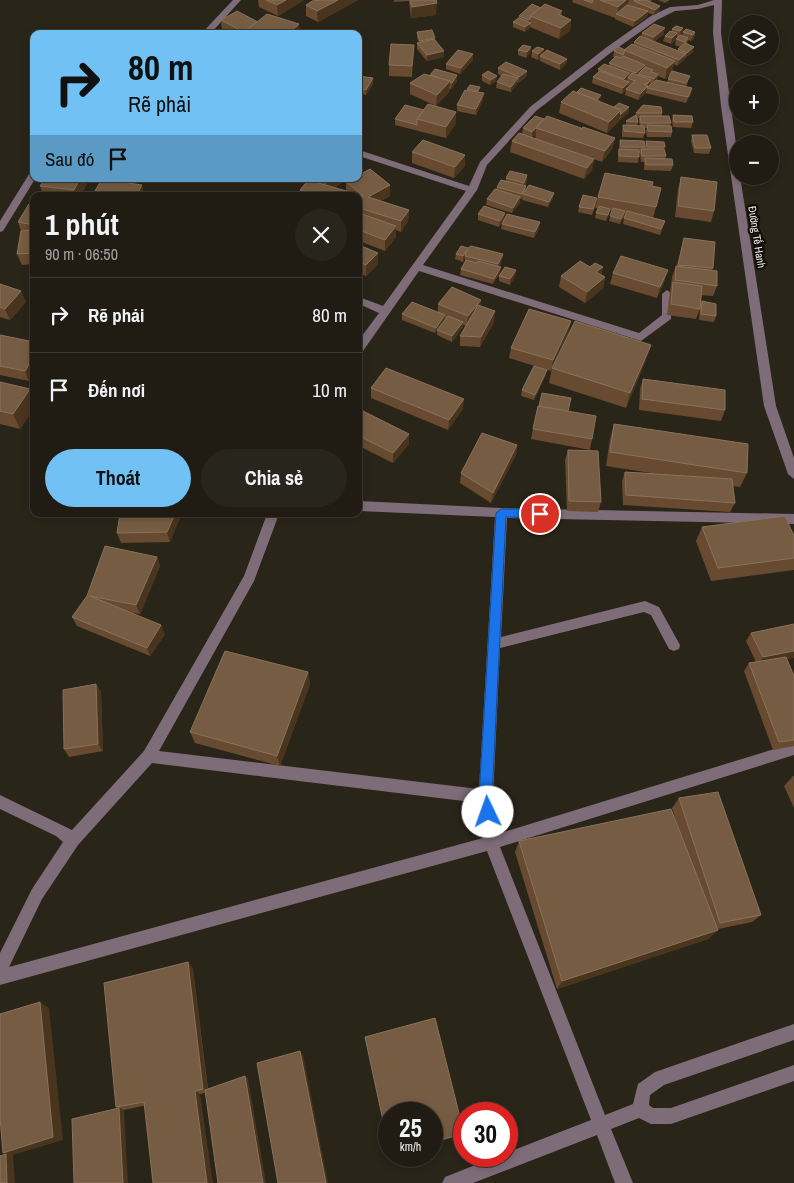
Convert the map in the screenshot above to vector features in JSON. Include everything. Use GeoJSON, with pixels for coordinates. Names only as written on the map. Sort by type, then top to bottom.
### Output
{"type":"FeatureCollection","features":[{"type":"Feature","properties":{"kind":"street"},"geometry":{"type":"LineString","coordinates":[[209,30],[237,0]]}},
{"type":"Feature","properties":{"kind":"street"},"geometry":{"type":"LineString","coordinates":[[362,344],[472,190],[483,164],[533,109],[610,49],[654,18],[673,9],[698,7],[717,1]]}},
{"type":"Feature","properties":{"kind":"street","name":"Đường Tế Hanh"},"geometry":{"type":"LineString","coordinates":[[717,1],[716,33],[725,106],[770,406],[794,474]]}},
{"type":"Feature","properties":{"kind":"street"},"geometry":{"type":"LineString","coordinates":[[362,154],[472,190]]}},
{"type":"Feature","properties":{"kind":"street"},"geometry":{"type":"LineString","coordinates":[[0,229],[30,180]]}},
{"type":"Feature","properties":{"kind":"street"},"geometry":{"type":"LineString","coordinates":[[418,267],[641,337],[667,316],[667,294]]}},
{"type":"Feature","properties":{"kind":"street"},"geometry":{"type":"LineString","coordinates":[[362,301],[385,311]]}},
{"type":"Feature","properties":{"kind":"street"},"geometry":{"type":"LineString","coordinates":[[362,506],[501,513],[794,519]]}},
{"type":"Feature","properties":{"kind":"street"},"geometry":{"type":"LineString","coordinates":[[501,513],[486,797],[491,843],[624,1183]]}},
{"type":"Feature","properties":{"kind":"street"},"geometry":{"type":"LineString","coordinates":[[0,969],[37,894],[73,840],[149,756],[250,577],[272,517]]}},
{"type":"Feature","properties":{"kind":"street"},"geometry":{"type":"LineString","coordinates":[[494,644],[645,606],[655,611],[674,645]]}},
{"type":"Feature","properties":{"kind":"street"},"geometry":{"type":"LineString","coordinates":[[0,977],[491,843],[794,749]]}},
{"type":"Feature","properties":{"kind":"street"},"geometry":{"type":"LineString","coordinates":[[149,756],[486,797]]}},
{"type":"Feature","properties":{"kind":"street"},"geometry":{"type":"LineString","coordinates":[[0,802],[61,831],[73,840]]}},
{"type":"Feature","properties":{"kind":"street"},"geometry":{"type":"LineString","coordinates":[[641,1109],[641,1093],[647,1085],[661,1078],[794,1032]]}},
{"type":"Feature","properties":{"kind":"street"},"geometry":{"type":"LineString","coordinates":[[641,1109],[651,1116],[672,1116],[794,1073]]}},
{"type":"Feature","properties":{"kind":"street"},"geometry":{"type":"LineString","coordinates":[[452,1183],[641,1109]]}},
{"type":"Feature","properties":{"kind":"building"},"geometry":{"type":"Polygon","coordinates":[[[266,0],[286,0],[277,5],[266,0]]]}},
{"type":"Feature","properties":{"kind":"building"},"geometry":{"type":"Polygon","coordinates":[[[314,0],[338,0],[317,11],[306,5],[314,0]]]}},
{"type":"Feature","properties":{"kind":"building"},"geometry":{"type":"Polygon","coordinates":[[[410,0],[436,0],[437,3],[412,7],[410,0]]]}},
{"type":"Feature","properties":{"kind":"building"},"geometry":{"type":"Polygon","coordinates":[[[600,0],[626,0],[618,7],[600,0]]]}},
{"type":"Feature","properties":{"kind":"building"},"geometry":{"type":"Polygon","coordinates":[[[635,0],[646,0],[660,6],[655,10],[635,0]]]}},
{"type":"Feature","properties":{"kind":"building"},"geometry":{"type":"Polygon","coordinates":[[[532,4],[541,8],[530,16],[529,20],[519,16],[532,4]]]}},
{"type":"Feature","properties":{"kind":"building"},"geometry":{"type":"Polygon","coordinates":[[[545,4],[562,11],[558,14],[571,20],[561,28],[530,16],[545,4]]]}},
{"type":"Feature","properties":{"kind":"building"},"geometry":{"type":"Polygon","coordinates":[[[627,5],[648,11],[635,21],[616,14],[627,5]]]}},
{"type":"Feature","properties":{"kind":"building"},"geometry":{"type":"Polygon","coordinates":[[[237,11],[258,22],[244,30],[240,30],[221,20],[237,11]]]}},
{"type":"Feature","properties":{"kind":"building"},"geometry":{"type":"Polygon","coordinates":[[[267,14],[299,24],[292,30],[247,30],[267,14]]]}},
{"type":"Feature","properties":{"kind":"building"},"geometry":{"type":"Polygon","coordinates":[[[519,18],[531,23],[525,27],[513,22],[519,18]]]}},
{"type":"Feature","properties":{"kind":"building"},"geometry":{"type":"Polygon","coordinates":[[[654,24],[665,28],[654,37],[642,33],[654,24]]]}},
{"type":"Feature","properties":{"kind":"building"},"geometry":{"type":"Polygon","coordinates":[[[676,26],[683,28],[680,31],[672,29],[676,26]]]}},
{"type":"Feature","properties":{"kind":"building"},"geometry":{"type":"Polygon","coordinates":[[[686,29],[695,32],[693,35],[683,32],[686,29]]]}},
{"type":"Feature","properties":{"kind":"building"},"geometry":{"type":"Polygon","coordinates":[[[432,30],[435,38],[420,41],[417,32],[432,30]]]}},
{"type":"Feature","properties":{"kind":"building"},"geometry":{"type":"Polygon","coordinates":[[[670,31],[677,33],[672,38],[665,36],[670,31]]]}},
{"type":"Feature","properties":{"kind":"building"},"geometry":{"type":"Polygon","coordinates":[[[680,35],[688,38],[685,42],[676,39],[680,35]]]}},
{"type":"Feature","properties":{"kind":"building"},"geometry":{"type":"Polygon","coordinates":[[[640,36],[686,54],[679,60],[634,42],[640,36]]]}},
{"type":"Feature","properties":{"kind":"building"},"geometry":{"type":"Polygon","coordinates":[[[434,39],[444,51],[427,55],[417,43],[434,39]]]}},
{"type":"Feature","properties":{"kind":"building"},"geometry":{"type":"Polygon","coordinates":[[[685,43],[694,47],[687,53],[678,49],[685,43]]]}},
{"type":"Feature","properties":{"kind":"building"},"geometry":{"type":"Polygon","coordinates":[[[391,44],[414,45],[412,66],[389,65],[391,44]]]}},
{"type":"Feature","properties":{"kind":"building"},"geometry":{"type":"Polygon","coordinates":[[[632,44],[675,61],[667,68],[624,50],[632,44]]]}},
{"type":"Feature","properties":{"kind":"building"},"geometry":{"type":"Polygon","coordinates":[[[523,45],[531,47],[527,52],[518,50],[523,45]]]}},
{"type":"Feature","properties":{"kind":"building"},"geometry":{"type":"Polygon","coordinates":[[[537,47],[544,49],[538,54],[532,51],[537,47]]]}},
{"type":"Feature","properties":{"kind":"building"},"geometry":{"type":"Polygon","coordinates":[[[619,47],[625,50],[623,55],[614,51],[619,47]]]}},
{"type":"Feature","properties":{"kind":"building"},"geometry":{"type":"Polygon","coordinates":[[[458,50],[473,54],[461,68],[446,64],[458,50]]]}},
{"type":"Feature","properties":{"kind":"building"},"geometry":{"type":"Polygon","coordinates":[[[547,50],[567,59],[560,64],[540,56],[547,50]]]}},
{"type":"Feature","properties":{"kind":"building"},"geometry":{"type":"Polygon","coordinates":[[[616,56],[620,58],[623,56],[645,65],[636,73],[609,63],[616,56]]]}},
{"type":"Feature","properties":{"kind":"building"},"geometry":{"type":"Polygon","coordinates":[[[506,62],[527,71],[519,77],[498,68],[506,62]]]}},
{"type":"Feature","properties":{"kind":"building"},"geometry":{"type":"Polygon","coordinates":[[[604,64],[629,73],[624,79],[598,69],[604,64]]]}},
{"type":"Feature","properties":{"kind":"building"},"geometry":{"type":"Polygon","coordinates":[[[645,67],[653,70],[651,72],[658,74],[654,79],[638,74],[645,67]]]}},
{"type":"Feature","properties":{"kind":"building"},"geometry":{"type":"Polygon","coordinates":[[[435,69],[457,75],[452,83],[430,75],[435,69]]]}},
{"type":"Feature","properties":{"kind":"building"},"geometry":{"type":"Polygon","coordinates":[[[488,71],[497,76],[491,80],[482,75],[488,71]]]}},
{"type":"Feature","properties":{"kind":"building"},"geometry":{"type":"Polygon","coordinates":[[[600,71],[629,82],[623,88],[593,77],[600,71]]]}},
{"type":"Feature","properties":{"kind":"building"},"geometry":{"type":"Polygon","coordinates":[[[672,71],[690,76],[686,83],[668,79],[672,71]]]}},
{"type":"Feature","properties":{"kind":"building"},"geometry":{"type":"Polygon","coordinates":[[[632,73],[651,80],[644,84],[648,86],[640,94],[626,89],[635,81],[628,78],[632,73]]]}},
{"type":"Feature","properties":{"kind":"building"},"geometry":{"type":"Polygon","coordinates":[[[424,74],[450,81],[437,95],[410,83],[424,74]]]}},
{"type":"Feature","properties":{"kind":"building"},"geometry":{"type":"Polygon","coordinates":[[[503,74],[518,78],[511,87],[497,82],[503,74]]]}},
{"type":"Feature","properties":{"kind":"building"},"geometry":{"type":"Polygon","coordinates":[[[362,76],[373,78],[366,90],[362,88],[362,76]]]}},
{"type":"Feature","properties":{"kind":"building"},"geometry":{"type":"Polygon","coordinates":[[[656,80],[692,88],[688,97],[647,88],[656,80]]]}},
{"type":"Feature","properties":{"kind":"building"},"geometry":{"type":"Polygon","coordinates":[[[470,85],[480,87],[478,91],[467,89],[470,85]]]}},
{"type":"Feature","properties":{"kind":"building"},"geometry":{"type":"Polygon","coordinates":[[[581,88],[601,95],[597,100],[577,92],[581,88]]]}},
{"type":"Feature","properties":{"kind":"building"},"geometry":{"type":"Polygon","coordinates":[[[465,90],[484,93],[476,109],[457,105],[465,90]]]}},
{"type":"Feature","properties":{"kind":"building"},"geometry":{"type":"Polygon","coordinates":[[[573,91],[621,110],[609,122],[561,102],[573,91]]]}},
{"type":"Feature","properties":{"kind":"building"},"geometry":{"type":"Polygon","coordinates":[[[619,103],[629,107],[621,114],[621,110],[614,107],[619,103]]]}},
{"type":"Feature","properties":{"kind":"building"},"geometry":{"type":"Polygon","coordinates":[[[428,104],[456,112],[446,127],[417,119],[428,104]]]}},
{"type":"Feature","properties":{"kind":"building"},"geometry":{"type":"Polygon","coordinates":[[[405,105],[424,110],[417,119],[417,125],[395,119],[405,105]]]}},
{"type":"Feature","properties":{"kind":"building"},"geometry":{"type":"Polygon","coordinates":[[[643,105],[661,107],[662,113],[636,113],[643,105]]]}},
{"type":"Feature","properties":{"kind":"building"},"geometry":{"type":"Polygon","coordinates":[[[636,115],[638,122],[626,121],[636,115]]]}},
{"type":"Feature","properties":{"kind":"building"},"geometry":{"type":"Polygon","coordinates":[[[673,115],[692,116],[693,122],[674,122],[673,115]]]}},
{"type":"Feature","properties":{"kind":"building"},"geometry":{"type":"Polygon","coordinates":[[[535,116],[544,119],[532,132],[523,128],[535,116]]]}},
{"type":"Feature","properties":{"kind":"building"},"geometry":{"type":"Polygon","coordinates":[[[547,116],[581,128],[580,130],[583,127],[615,138],[605,151],[536,128],[547,116]]]}},
{"type":"Feature","properties":{"kind":"building"},"geometry":{"type":"Polygon","coordinates":[[[640,116],[669,116],[671,123],[641,123],[640,116]]]}},
{"type":"Feature","properties":{"kind":"building"},"geometry":{"type":"Polygon","coordinates":[[[623,125],[644,126],[645,133],[624,131],[623,125]]]}},
{"type":"Feature","properties":{"kind":"building"},"geometry":{"type":"Polygon","coordinates":[[[647,125],[671,126],[672,132],[648,131],[647,125]]]}},
{"type":"Feature","properties":{"kind":"building"},"geometry":{"type":"Polygon","coordinates":[[[519,133],[594,159],[587,168],[512,141],[519,133]]]}},
{"type":"Feature","properties":{"kind":"building"},"geometry":{"type":"Polygon","coordinates":[[[692,135],[707,135],[711,148],[695,148],[692,135]]]}},
{"type":"Feature","properties":{"kind":"building"},"geometry":{"type":"Polygon","coordinates":[[[423,140],[465,155],[455,167],[412,152],[423,140]]]}},
{"type":"Feature","properties":{"kind":"building"},"geometry":{"type":"Polygon","coordinates":[[[620,140],[644,141],[645,147],[621,147],[620,140]]]}},
{"type":"Feature","properties":{"kind":"building"},"geometry":{"type":"Polygon","coordinates":[[[646,141],[664,142],[665,147],[647,147],[646,141]]]}},
{"type":"Feature","properties":{"kind":"building"},"geometry":{"type":"Polygon","coordinates":[[[619,149],[639,150],[639,157],[619,156],[619,149]]]}},
{"type":"Feature","properties":{"kind":"building"},"geometry":{"type":"Polygon","coordinates":[[[641,149],[664,149],[666,156],[642,156],[641,149]]]}},
{"type":"Feature","properties":{"kind":"building"},"geometry":{"type":"Polygon","coordinates":[[[645,158],[672,159],[673,165],[646,165],[645,158]]]}},
{"type":"Feature","properties":{"kind":"building"},"geometry":{"type":"Polygon","coordinates":[[[370,169],[390,185],[368,197],[409,210],[401,221],[362,209],[362,195],[364,196],[362,192],[359,192],[346,182],[362,182],[362,173],[370,169]]]}},
{"type":"Feature","properties":{"kind":"building"},"geometry":{"type":"Polygon","coordinates":[[[510,171],[527,175],[524,183],[506,178],[510,171]]]}},
{"type":"Feature","properties":{"kind":"building"},"geometry":{"type":"Polygon","coordinates":[[[605,173],[653,182],[652,186],[661,188],[656,207],[598,197],[605,173]]]}},
{"type":"Feature","properties":{"kind":"building"},"geometry":{"type":"Polygon","coordinates":[[[681,177],[717,182],[714,211],[678,206],[681,177]]]}},
{"type":"Feature","properties":{"kind":"building"},"geometry":{"type":"Polygon","coordinates":[[[501,180],[526,186],[522,194],[497,187],[501,180]]]}},
{"type":"Feature","properties":{"kind":"building"},"geometry":{"type":"Polygon","coordinates":[[[43,182],[78,182],[74,190],[40,186],[43,182]]]}},
{"type":"Feature","properties":{"kind":"building"},"geometry":{"type":"Polygon","coordinates":[[[100,182],[122,182],[142,185],[138,192],[94,192],[100,182]]]}},
{"type":"Feature","properties":{"kind":"building"},"geometry":{"type":"Polygon","coordinates":[[[306,182],[315,182],[350,192],[306,192],[300,190],[306,182]]]}},
{"type":"Feature","properties":{"kind":"building"},"geometry":{"type":"Polygon","coordinates":[[[529,185],[554,193],[549,202],[523,194],[529,185]]]}},
{"type":"Feature","properties":{"kind":"building"},"geometry":{"type":"Polygon","coordinates":[[[495,189],[520,197],[513,208],[487,199],[495,189]]]}},
{"type":"Feature","properties":{"kind":"building"},"geometry":{"type":"Polygon","coordinates":[[[583,195],[597,198],[593,209],[579,207],[583,195]]]}},
{"type":"Feature","properties":{"kind":"building"},"geometry":{"type":"Polygon","coordinates":[[[29,204],[30,204],[30,224],[18,222],[29,204]]]}},
{"type":"Feature","properties":{"kind":"building"},"geometry":{"type":"Polygon","coordinates":[[[484,206],[505,213],[500,221],[478,214],[484,206]]]}},
{"type":"Feature","properties":{"kind":"building"},"geometry":{"type":"Polygon","coordinates":[[[599,206],[610,209],[608,215],[596,213],[599,206]]]}},
{"type":"Feature","properties":{"kind":"building"},"geometry":{"type":"Polygon","coordinates":[[[613,208],[625,211],[621,219],[610,216],[613,208]]]}},
{"type":"Feature","properties":{"kind":"building"},"geometry":{"type":"Polygon","coordinates":[[[627,211],[665,221],[661,229],[624,218],[627,211]]]}},
{"type":"Feature","properties":{"kind":"building"},"geometry":{"type":"Polygon","coordinates":[[[362,214],[396,226],[385,240],[362,231],[362,214]]]}},
{"type":"Feature","properties":{"kind":"building"},"geometry":{"type":"Polygon","coordinates":[[[507,214],[540,222],[535,232],[502,224],[507,214]]]}},
{"type":"Feature","properties":{"kind":"building"},"geometry":{"type":"Polygon","coordinates":[[[30,230],[30,253],[17,254],[21,231],[30,230]]]}},
{"type":"Feature","properties":{"kind":"building"},"geometry":{"type":"Polygon","coordinates":[[[684,238],[715,242],[713,268],[678,265],[684,238]]]}},
{"type":"Feature","properties":{"kind":"building"},"geometry":{"type":"Polygon","coordinates":[[[362,246],[378,253],[366,265],[362,263],[362,246]]]}},
{"type":"Feature","properties":{"kind":"building"},"geometry":{"type":"Polygon","coordinates":[[[461,246],[468,248],[471,246],[503,254],[498,264],[465,256],[467,250],[463,256],[456,254],[461,246]]]}},
{"type":"Feature","properties":{"kind":"building"},"geometry":{"type":"Polygon","coordinates":[[[621,256],[668,270],[660,287],[613,273],[621,256]]]}},
{"type":"Feature","properties":{"kind":"building"},"geometry":{"type":"Polygon","coordinates":[[[466,260],[501,267],[494,279],[461,269],[466,260]]]}},
{"type":"Feature","properties":{"kind":"building"},"geometry":{"type":"Polygon","coordinates":[[[580,261],[590,267],[595,263],[603,267],[596,272],[605,277],[587,292],[561,276],[580,261]]]}},
{"type":"Feature","properties":{"kind":"building"},"geometry":{"type":"Polygon","coordinates":[[[676,266],[717,271],[717,286],[675,280],[676,266]]]}},
{"type":"Feature","properties":{"kind":"building"},"geometry":{"type":"Polygon","coordinates":[[[505,267],[516,270],[510,279],[499,276],[505,267]]]}},
{"type":"Feature","properties":{"kind":"building"},"geometry":{"type":"Polygon","coordinates":[[[673,282],[702,286],[700,309],[671,304],[673,282]]]}},
{"type":"Feature","properties":{"kind":"building"},"geometry":{"type":"Polygon","coordinates":[[[0,284],[21,291],[5,309],[0,307],[0,284]]]}},
{"type":"Feature","properties":{"kind":"building"},"geometry":{"type":"Polygon","coordinates":[[[452,287],[481,300],[468,316],[438,304],[452,287]]]}},
{"type":"Feature","properties":{"kind":"building"},"geometry":{"type":"Polygon","coordinates":[[[702,301],[716,304],[716,316],[701,314],[702,301]]]}},
{"type":"Feature","properties":{"kind":"building"},"geometry":{"type":"Polygon","coordinates":[[[412,302],[445,315],[436,328],[402,314],[412,302]]]}},
{"type":"Feature","properties":{"kind":"building"},"geometry":{"type":"Polygon","coordinates":[[[478,305],[495,311],[481,337],[460,336],[478,305]]]}},
{"type":"Feature","properties":{"kind":"building"},"geometry":{"type":"Polygon","coordinates":[[[529,309],[571,321],[553,360],[511,348],[529,309]]]}},
{"type":"Feature","properties":{"kind":"building"},"geometry":{"type":"Polygon","coordinates":[[[448,316],[463,322],[452,336],[437,330],[448,316]]]}},
{"type":"Feature","properties":{"kind":"building"},"geometry":{"type":"Polygon","coordinates":[[[575,321],[651,345],[630,393],[552,368],[575,321]]]}},
{"type":"Feature","properties":{"kind":"building"},"geometry":{"type":"Polygon","coordinates":[[[0,335],[30,341],[30,363],[25,371],[0,366],[0,335]]]}},
{"type":"Feature","properties":{"kind":"building"},"geometry":{"type":"Polygon","coordinates":[[[534,366],[547,370],[535,395],[522,390],[534,366]]]}},
{"type":"Feature","properties":{"kind":"building"},"geometry":{"type":"Polygon","coordinates":[[[386,368],[464,399],[449,420],[371,388],[386,368]]]}},
{"type":"Feature","properties":{"kind":"building"},"geometry":{"type":"Polygon","coordinates":[[[643,379],[725,390],[725,410],[642,399],[643,379]]]}},
{"type":"Feature","properties":{"kind":"building"},"geometry":{"type":"Polygon","coordinates":[[[0,382],[30,389],[13,414],[0,411],[0,382]]]}},
{"type":"Feature","properties":{"kind":"building"},"geometry":{"type":"Polygon","coordinates":[[[542,393],[571,398],[568,411],[539,406],[542,393]]]}},
{"type":"Feature","properties":{"kind":"building"},"geometry":{"type":"Polygon","coordinates":[[[538,406],[596,416],[592,439],[533,429],[538,406]]]}},
{"type":"Feature","properties":{"kind":"building"},"geometry":{"type":"Polygon","coordinates":[[[362,410],[409,434],[393,453],[362,438],[362,410]]]}},
{"type":"Feature","properties":{"kind":"building"},"geometry":{"type":"Polygon","coordinates":[[[614,424],[748,444],[747,473],[610,452],[614,424]]]}},
{"type":"Feature","properties":{"kind":"building"},"geometry":{"type":"Polygon","coordinates":[[[482,433],[517,445],[493,493],[461,473],[482,433]]]}},
{"type":"Feature","properties":{"kind":"building"},"geometry":{"type":"Polygon","coordinates":[[[568,450],[598,451],[601,502],[569,501],[568,450]]]}},
{"type":"Feature","properties":{"kind":"building"},"geometry":{"type":"Polygon","coordinates":[[[625,472],[732,479],[735,503],[626,495],[625,472]]]}},
{"type":"Feature","properties":{"kind":"building"},"geometry":{"type":"Polygon","coordinates":[[[785,516],[794,536],[794,558],[718,568],[702,527],[785,516]]]}},
{"type":"Feature","properties":{"kind":"building"},"geometry":{"type":"Polygon","coordinates":[[[120,517],[174,517],[167,532],[117,533],[120,517]]]}},
{"type":"Feature","properties":{"kind":"building"},"geometry":{"type":"Polygon","coordinates":[[[105,546],[157,557],[136,605],[90,596],[161,625],[147,648],[72,617],[87,596],[105,546]]]}},
{"type":"Feature","properties":{"kind":"building"},"geometry":{"type":"Polygon","coordinates":[[[794,624],[794,651],[763,657],[751,633],[794,624]]]}},
{"type":"Feature","properties":{"kind":"building"},"geometry":{"type":"Polygon","coordinates":[[[225,651],[308,672],[277,756],[190,732],[225,651]]]}},
{"type":"Feature","properties":{"kind":"building"},"geometry":{"type":"Polygon","coordinates":[[[786,657],[794,676],[794,740],[779,742],[749,663],[786,657]]]}},
{"type":"Feature","properties":{"kind":"building"},"geometry":{"type":"Polygon","coordinates":[[[96,684],[98,744],[64,749],[63,690],[96,684]]]}},
{"type":"Feature","properties":{"kind":"building"},"geometry":{"type":"Polygon","coordinates":[[[718,792],[761,915],[720,923],[679,798],[718,792]]]}},
{"type":"Feature","properties":{"kind":"building"},"geometry":{"type":"Polygon","coordinates":[[[671,809],[718,930],[562,981],[519,841],[671,809]]]}},
{"type":"Feature","properties":{"kind":"building"},"geometry":{"type":"Polygon","coordinates":[[[188,962],[203,1089],[195,1091],[207,1183],[153,1183],[144,1102],[116,1107],[104,983],[188,962]]]}},
{"type":"Feature","properties":{"kind":"building"},"geometry":{"type":"Polygon","coordinates":[[[40,1002],[53,1137],[3,1153],[0,1118],[0,1014],[40,1002]]]}},
{"type":"Feature","properties":{"kind":"building"},"geometry":{"type":"Polygon","coordinates":[[[435,1018],[456,1102],[453,1102],[453,1136],[443,1139],[443,1102],[379,1102],[365,1037],[435,1018]]]}},
{"type":"Feature","properties":{"kind":"building"},"geometry":{"type":"Polygon","coordinates":[[[300,1051],[326,1183],[278,1183],[257,1063],[300,1051]]]}},
{"type":"Feature","properties":{"kind":"building"},"geometry":{"type":"Polygon","coordinates":[[[245,1076],[263,1183],[218,1183],[205,1090],[245,1076]]]}},
{"type":"Feature","properties":{"kind":"building"},"geometry":{"type":"Polygon","coordinates":[[[119,1108],[123,1183],[74,1183],[72,1119],[119,1108]]]}},
{"type":"Feature","properties":{"kind":"building"},"geometry":{"type":"Polygon","coordinates":[[[6,1154],[7,1183],[0,1183],[0,1156],[6,1154]]]}},
{"type":"Feature","properties":{"kind":"route"},"geometry":{"type":"LineString","coordinates":[[488,812],[486,797],[501,513],[540,514]]}}]}
